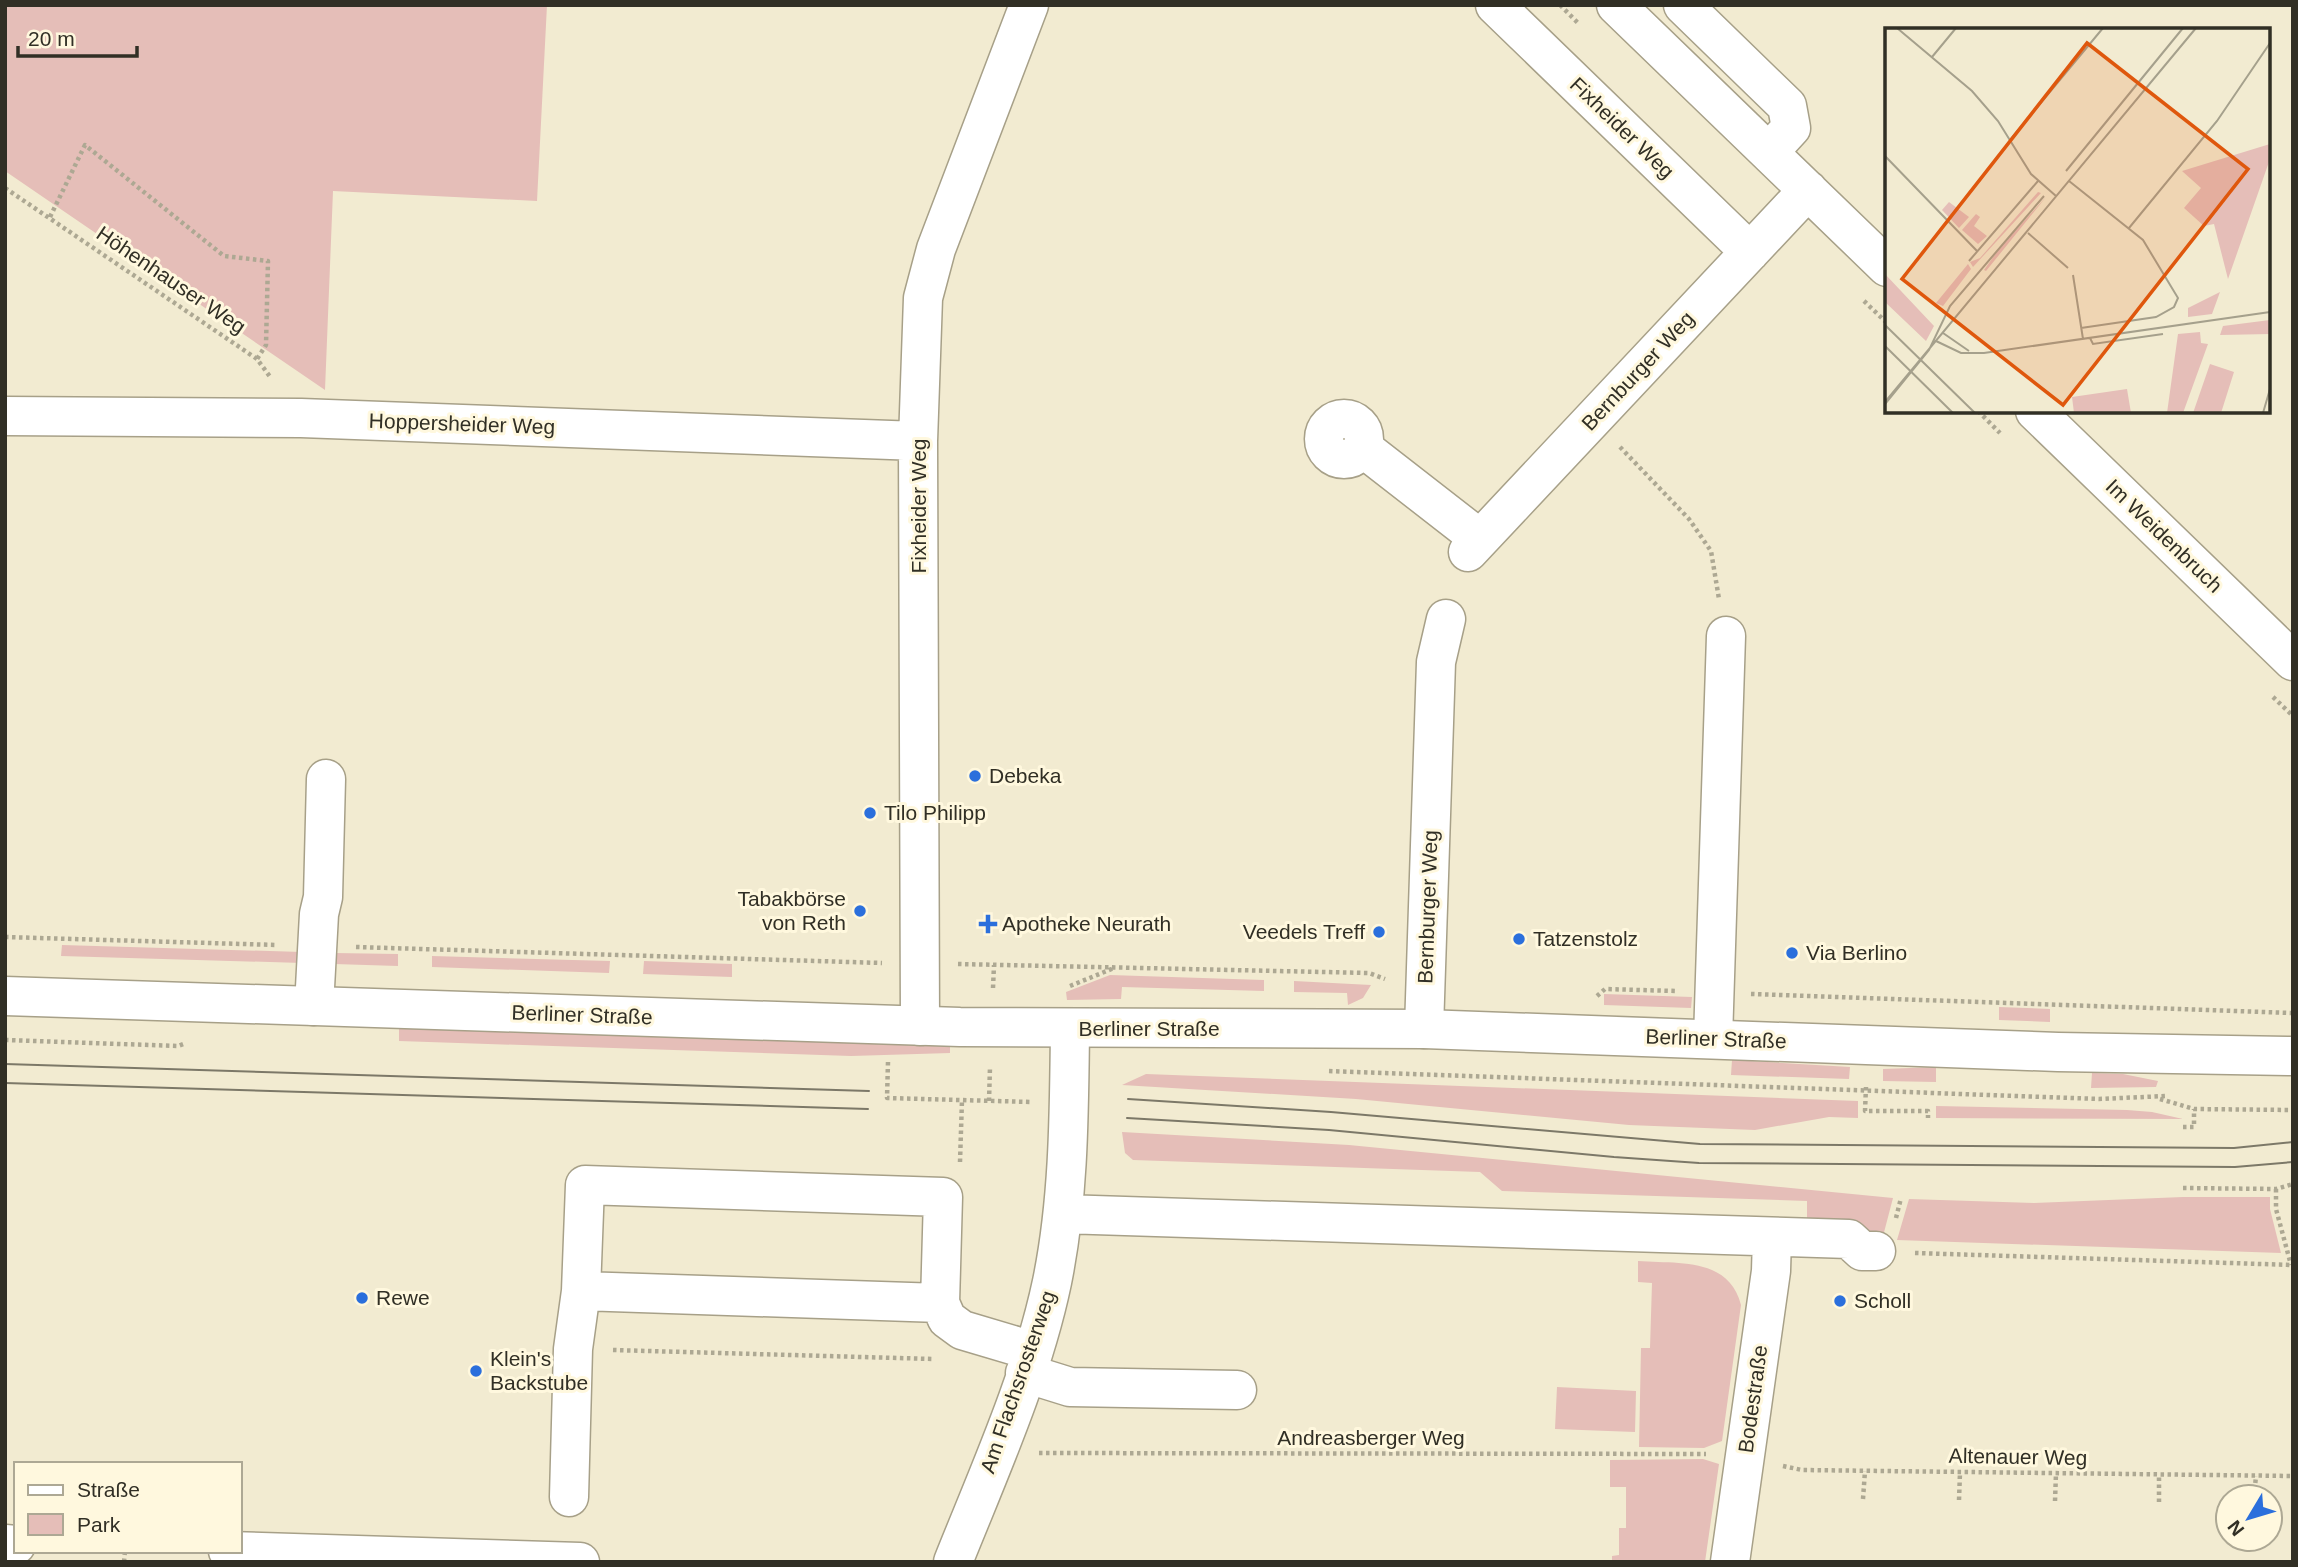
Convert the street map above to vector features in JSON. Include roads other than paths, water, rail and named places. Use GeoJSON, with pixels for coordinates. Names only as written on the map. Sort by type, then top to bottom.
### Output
{"type":"FeatureCollection","features":[{"type":"Feature","properties":{"kind":"street","name":"Fixheider Weg"},"geometry":{"type":"LineString","coordinates":[[920,1026],[918,441],[923,298],[936,248],[1029,5]]}},
{"type":"Feature","properties":{"kind":"street","name":"Fixheider Weg"},"geometry":{"type":"LineString","coordinates":[[1495,5],[1750,252]]}},
{"type":"Feature","properties":{"kind":"street"},"geometry":{"type":"LineString","coordinates":[[1616,5],[1885,265]]}},
{"type":"Feature","properties":{"kind":"street"},"geometry":{"type":"LineString","coordinates":[[1683,5],[1787,106],[1791,128],[1769,152]]}},
{"type":"Feature","properties":{"kind":"street","name":"Bernburger Weg"},"geometry":{"type":"LineString","coordinates":[[1363,448],[1474,545],[1808,190]]}},
{"type":"Feature","properties":{"kind":"street","name":"Im Weidenbruch"},"geometry":{"type":"LineString","coordinates":[[2037,413],[2293,662]]}},
{"type":"Feature","properties":{"kind":"street","name":"Hoppersheider Weg"},"geometry":{"type":"LineString","coordinates":[[5,416],[301,418],[918,441]]}},
{"type":"Feature","properties":{"kind":"street","name":"Bernburger Weg"},"geometry":{"type":"LineString","coordinates":[[1424,1029],[1436,662],[1446,619]]}},
{"type":"Feature","properties":{"kind":"street"},"geometry":{"type":"LineString","coordinates":[[1713,1039],[1726,636]]}},
{"type":"Feature","properties":{"kind":"street"},"geometry":{"type":"LineString","coordinates":[[314,1006],[319,914],[323,897],[326,779]]}},
{"type":"Feature","properties":{"kind":"street","name":"Berliner Straße"},"geometry":{"type":"LineString","coordinates":[[5,996],[920,1026],[1070,1029],[1424,1029],[2085,1053],[2293,1056]]}},
{"type":"Feature","properties":{"kind":"street","name":"Am Flachsrosterweg"},"geometry":{"type":"LineString","coordinates":[[953,1562],[1029,1362],[1052,1284],[1063,1214],[1070,1029]]}},
{"type":"Feature","properties":{"kind":"street"},"geometry":{"type":"LineString","coordinates":[[569,1497],[573,1349],[581,1291],[585,1185],[943,1196],[940,1303],[947,1319],[962,1330],[978,1335],[1070,1387],[1237,1390]]}},
{"type":"Feature","properties":{"kind":"street"},"geometry":{"type":"LineString","coordinates":[[1063,1214],[1849,1239],[1862,1251],[1876,1251]]}},
{"type":"Feature","properties":{"kind":"street","name":"Bodestraße"},"geometry":{"type":"LineString","coordinates":[[1730,1562],[1771,1271],[1772,1237]]}},
{"type":"Feature","properties":{"kind":"street"},"geometry":{"type":"LineString","coordinates":[[581,1291],[940,1303]]}},
{"type":"Feature","properties":{"kind":"street"},"geometry":{"type":"LineString","coordinates":[[242,1551],[580,1562]]}},
{"type":"Feature","properties":{"kind":"tram line"},"geometry":{"type":"LineString","coordinates":[[5,1064],[869,1091]]}},
{"type":"Feature","properties":{"kind":"tram line"},"geometry":{"type":"LineString","coordinates":[[5,1083],[868,1109]]}},
{"type":"Feature","properties":{"kind":"tram line"},"geometry":{"type":"LineString","coordinates":[[1128,1099],[1331,1112],[1700,1144],[2234,1148],[2293,1142]]}},
{"type":"Feature","properties":{"kind":"tram line"},"geometry":{"type":"LineString","coordinates":[[1127,1118],[1329,1130],[1699,1163],[2235,1167],[2293,1162]]}},
{"type":"Feature","properties":{"kind":"place","name":"Debeka"},"geometry":{"type":"Point","coordinates":[975,776]}},
{"type":"Feature","properties":{"kind":"place","name":"Tilo Philipp"},"geometry":{"type":"Point","coordinates":[870,813]}},
{"type":"Feature","properties":{"kind":"place","name":"Tabakbörse von Reth"},"geometry":{"type":"Point","coordinates":[860,911]}},
{"type":"Feature","properties":{"kind":"place","name":"Apotheke Neurath"},"geometry":{"type":"Point","coordinates":[988,924]}},
{"type":"Feature","properties":{"kind":"place","name":"Veedels Treff"},"geometry":{"type":"Point","coordinates":[1379,932]}},
{"type":"Feature","properties":{"kind":"place","name":"Tatzenstolz"},"geometry":{"type":"Point","coordinates":[1519,939]}},
{"type":"Feature","properties":{"kind":"place","name":"Via Berlino"},"geometry":{"type":"Point","coordinates":[1792,953]}},
{"type":"Feature","properties":{"kind":"place","name":"Rewe"},"geometry":{"type":"Point","coordinates":[362,1298]}},
{"type":"Feature","properties":{"kind":"place","name":"Scholl"},"geometry":{"type":"Point","coordinates":[1840,1301]}},
{"type":"Feature","properties":{"kind":"place","name":"Klein's Backstube"},"geometry":{"type":"Point","coordinates":[476,1371]}}]}
